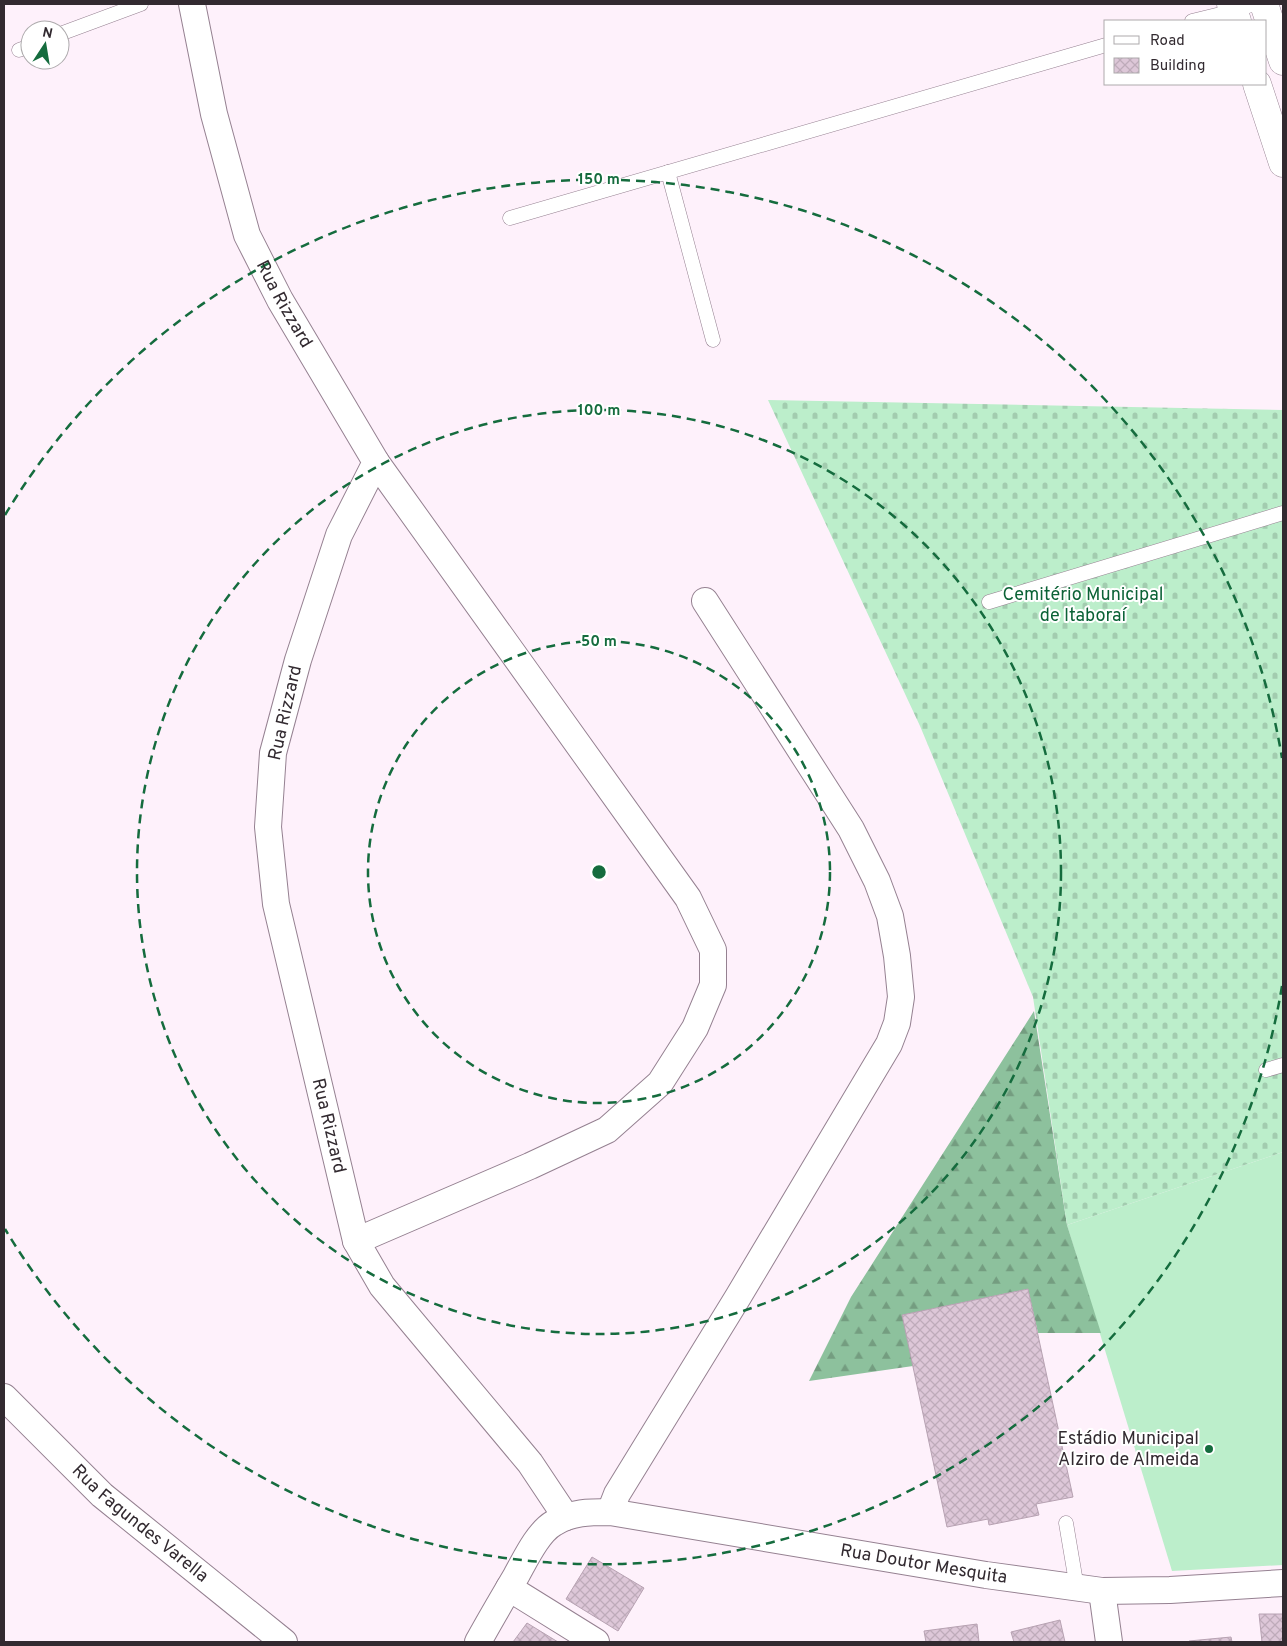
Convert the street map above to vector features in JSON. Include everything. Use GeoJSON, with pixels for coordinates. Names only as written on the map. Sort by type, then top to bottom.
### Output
{"type":"FeatureCollection","features":[{"type":"Feature","properties":{"kind":"street","name":"Rua Rizzard"},"geometry":{"type":"LineString","coordinates":[[192,4],[214,114],[247,235],[280,300],[376,462],[339,536],[298,660],[274,753],[268,827],[276,904],[356,1241],[382,1286],[530,1463],[566,1517]]}},
{"type":"Feature","properties":{"kind":"street"},"geometry":{"type":"LineString","coordinates":[[1264,4],[1283,61]]}},
{"type":"Feature","properties":{"kind":"street"},"geometry":{"type":"LineString","coordinates":[[1257,85],[1283,163]]}},
{"type":"Feature","properties":{"kind":"street"},"geometry":{"type":"LineString","coordinates":[[356,1241],[530,1166],[607,1130],[660,1083],[695,1028],[713,985],[713,950],[688,898],[376,462]]}},
{"type":"Feature","properties":{"kind":"street"},"geometry":{"type":"LineString","coordinates":[[610,1512],[617,1494],[738,1297],[889,1044],[897,1024],[902,997],[890,916],[877,880],[851,829],[705,601]]}},
{"type":"Feature","properties":{"kind":"street","name":"Rua Fagundes Varella"},"geometry":{"type":"LineString","coordinates":[[4,1397],[102,1495],[284,1642]]}},
{"type":"Feature","properties":{"kind":"street","name":"Rua Doutor Mesquita"},"geometry":{"type":"LineString","coordinates":[[566,1517],[586,1512],[610,1512],[977,1574],[1089,1590],[1170,1590],[1283,1583]]}},
{"type":"Feature","properties":{"kind":"street"},"geometry":{"type":"LineString","coordinates":[[478,1642],[530,1552],[552,1524],[566,1517]]}},
{"type":"Feature","properties":{"kind":"street"},"geometry":{"type":"LineString","coordinates":[[509,1588],[596,1642]]}},
{"type":"Feature","properties":{"kind":"street"},"geometry":{"type":"LineString","coordinates":[[1089,1590],[1109,1642]]}},
{"type":"Feature","properties":{"kind":"lane"},"geometry":{"type":"LineString","coordinates":[[70,30],[141,4]]}},
{"type":"Feature","properties":{"kind":"lane"},"geometry":{"type":"LineString","coordinates":[[1196,20],[1239,10]]}},
{"type":"Feature","properties":{"kind":"lane"},"geometry":{"type":"LineString","coordinates":[[510,218],[1104,46]]}},
{"type":"Feature","properties":{"kind":"lane"},"geometry":{"type":"LineString","coordinates":[[668,172],[713,340]]}},
{"type":"Feature","properties":{"kind":"lane"},"geometry":{"type":"LineString","coordinates":[[989,602],[1283,513]]}},
{"type":"Feature","properties":{"kind":"lane"},"geometry":{"type":"LineString","coordinates":[[1266,1070],[1283,1064]]}},
{"type":"Feature","properties":{"kind":"lane"},"geometry":{"type":"LineString","coordinates":[[1066,1523],[1089,1590]]}},
{"type":"Feature","properties":{"kind":"green space","name":"Cemitério Municipal de Itaboraí"},"geometry":{"type":"Polygon","coordinates":[[[768,400],[1283,410],[1283,1152],[1067,1225],[1033,997],[920,726],[768,400]]]}},
{"type":"Feature","properties":{"kind":"green space"},"geometry":{"type":"Polygon","coordinates":[[[1034,1011],[1067,1225],[1101,1333],[1038,1333],[1028,1289],[903,1315],[913,1366],[809,1381],[851,1297],[1034,1011]]]}},
{"type":"Feature","properties":{"kind":"green space","name":"Estádio Municipal Alziro de Almeida"},"geometry":{"type":"Polygon","coordinates":[[[1283,1152],[1283,1565],[1172,1571],[1067,1225],[1283,1152]]]}},
{"type":"Feature","properties":{"kind":"building"},"geometry":{"type":"Polygon","coordinates":[[[1028,1289],[1073,1497],[1036,1504],[1039,1515],[989,1525],[988,1519],[947,1527],[902,1315],[1028,1289]]]}},
{"type":"Feature","properties":{"kind":"building"},"geometry":{"type":"Polygon","coordinates":[[[592,1557],[644,1588],[618,1631],[566,1599],[592,1557]]]}},
{"type":"Feature","properties":{"kind":"building"},"geometry":{"type":"Polygon","coordinates":[[[1259,1614],[1283,1614],[1283,1642],[1262,1642],[1259,1614]]]}},
{"type":"Feature","properties":{"kind":"building"},"geometry":{"type":"Polygon","coordinates":[[[1060,1620],[1065,1642],[1014,1642],[1011,1632],[1060,1620]]]}},
{"type":"Feature","properties":{"kind":"building"},"geometry":{"type":"Polygon","coordinates":[[[527,1623],[558,1642],[513,1642],[527,1623]]]}},
{"type":"Feature","properties":{"kind":"building"},"geometry":{"type":"Polygon","coordinates":[[[977,1624],[979,1642],[926,1642],[924,1631],[977,1624]]]}},
{"type":"Feature","properties":{"kind":"building"},"geometry":{"type":"Polygon","coordinates":[[[1231,1637],[1232,1642],[1189,1641],[1231,1637]]]}},
{"type":"Feature","properties":{"kind":"place","name":"Estádio Municipal Alziro de Almeida"},"geometry":{"type":"Point","coordinates":[1209,1449]}}]}
